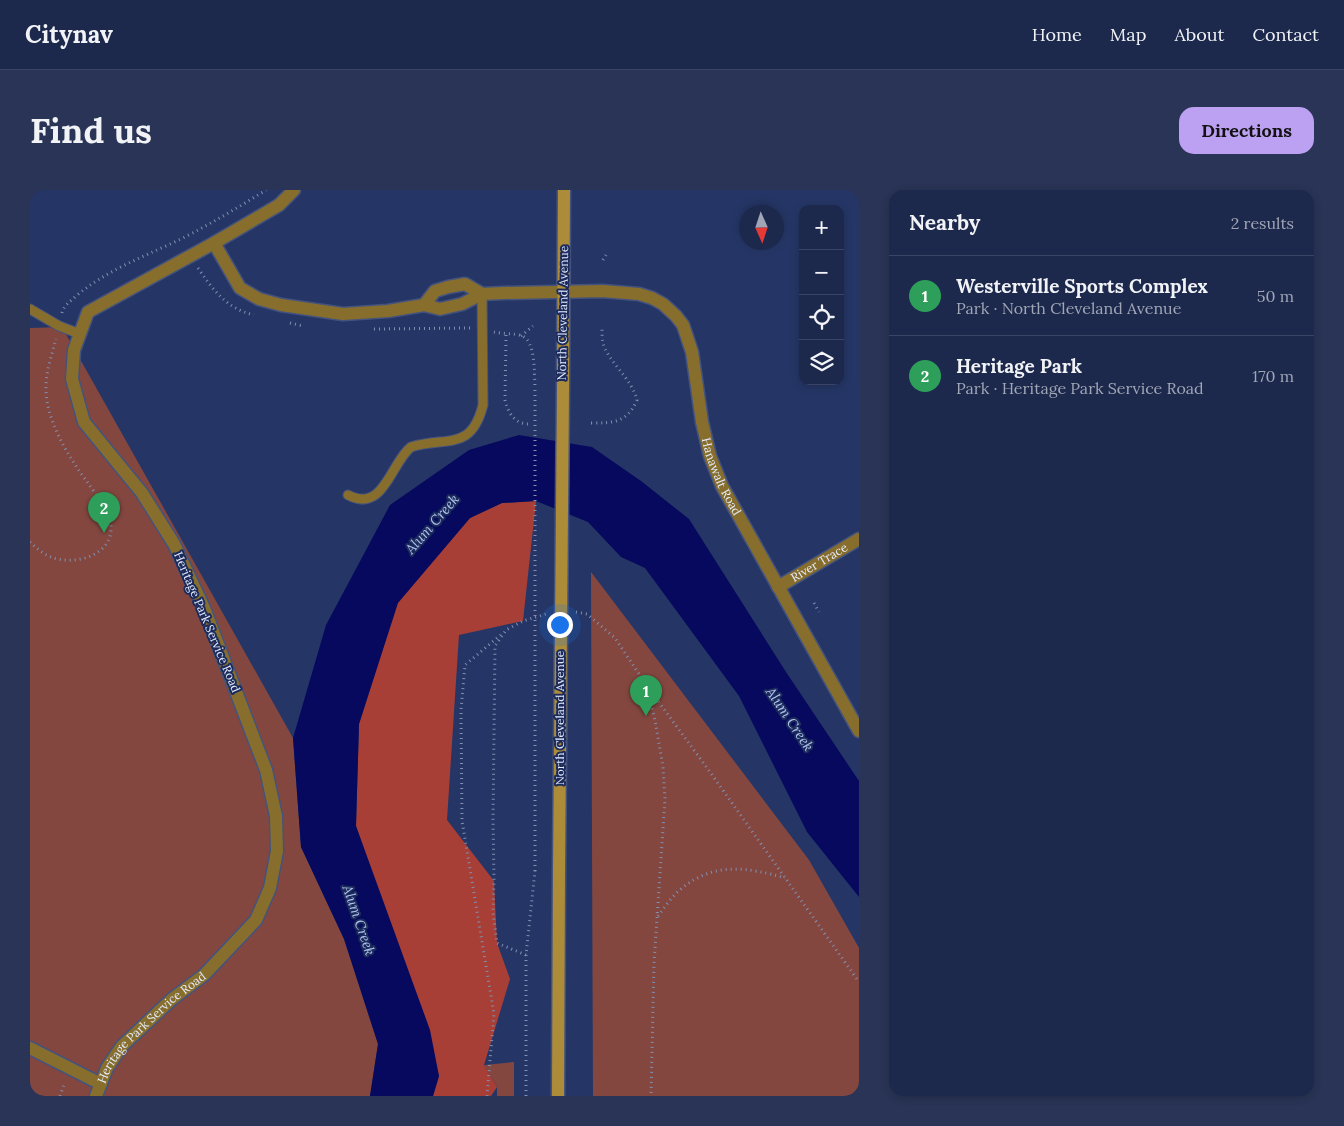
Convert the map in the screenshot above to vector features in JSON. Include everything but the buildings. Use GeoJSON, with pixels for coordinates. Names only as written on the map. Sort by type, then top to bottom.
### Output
{"type":"FeatureCollection","features":[{"type":"Feature","properties":{"kind":"main road","name":"North Cleveland Avenue"},"geometry":{"type":"LineString","coordinates":[[558,1096],[564,190]]}},
{"type":"Feature","properties":{"kind":"street","name":"Heritage Park Service Road"},"geometry":{"type":"LineString","coordinates":[[96,1096],[107,1068],[122,1046],[172,999],[204,975],[256,920],[270,888],[277,851],[276,816],[266,770],[204,608],[174,544],[142,493],[84,422],[72,379],[74,350],[88,312],[279,206],[294,190]]}},
{"type":"Feature","properties":{"kind":"street"},"geometry":{"type":"LineString","coordinates":[[214,243],[240,288],[259,299],[281,305],[343,314],[363,314],[424,305],[440,309],[462,304],[482,294],[564,291]]}},
{"type":"Feature","properties":{"kind":"street"},"geometry":{"type":"LineString","coordinates":[[424,305],[435,290],[448,287],[465,284],[482,294]]}},
{"type":"Feature","properties":{"kind":"street","name":"Hanawalt Road"},"geometry":{"type":"LineString","coordinates":[[564,291],[602,291],[639,294],[663,304],[683,325],[692,352],[702,422],[710,456],[722,486],[859,731]]}},
{"type":"Feature","properties":{"kind":"street","name":"River Trace"},"geometry":{"type":"LineString","coordinates":[[778,586],[859,539]]}},
{"type":"Feature","properties":{"kind":"street"},"geometry":{"type":"LineString","coordinates":[[30,1048],[101,1084]]}},
{"type":"Feature","properties":{"kind":"lane"},"geometry":{"type":"LineString","coordinates":[[348,495],[356,499],[371,497],[384,486],[405,452],[411,447],[458,439],[471,432],[479,419],[483,405],[482,294]]}},
{"type":"Feature","properties":{"kind":"lane"},"geometry":{"type":"LineString","coordinates":[[30,309],[59,326],[80,334]]}},
{"type":"Feature","properties":{"kind":"path"},"geometry":{"type":"LineString","coordinates":[[182,238],[228,214],[266,190]]}},
{"type":"Feature","properties":{"kind":"path"},"geometry":{"type":"LineString","coordinates":[[603,260],[606,255]]}},
{"type":"Feature","properties":{"kind":"path"},"geometry":{"type":"LineString","coordinates":[[521,336],[532,326]]}},
{"type":"Feature","properties":{"kind":"path"},"geometry":{"type":"LineString","coordinates":[[591,423],[607,423],[623,419],[629,415],[636,400],[634,389],[602,342],[602,327]]}},
{"type":"Feature","properties":{"kind":"path"},"geometry":{"type":"LineString","coordinates":[[526,1096],[526,955],[535,871],[536,388],[532,348],[529,341],[521,336],[506,334],[505,400],[511,416],[518,421],[531,424]]}},
{"type":"Feature","properties":{"kind":"path"},"geometry":{"type":"LineString","coordinates":[[30,542],[51,557],[67,561],[82,559],[99,553],[110,539],[111,526],[108,513],[75,466],[52,419],[46,400],[49,367]]}},
{"type":"Feature","properties":{"kind":"path"},"geometry":{"type":"LineString","coordinates":[[814,603],[819,612]]}},
{"type":"Feature","properties":{"kind":"path"},"geometry":{"type":"LineString","coordinates":[[572,611],[587,614],[616,638],[646,686],[710,772],[859,982]]}},
{"type":"Feature","properties":{"kind":"path"},"geometry":{"type":"LineString","coordinates":[[487,1096],[494,1014],[462,821],[461,710],[464,665],[506,630],[523,621],[548,613]]}},
{"type":"Feature","properties":{"kind":"path"},"geometry":{"type":"LineString","coordinates":[[506,630],[495,646],[494,880],[492,912],[497,943],[526,955]]}},
{"type":"Feature","properties":{"kind":"path"},"geometry":{"type":"LineString","coordinates":[[646,686],[655,720],[663,767],[665,799],[654,963],[651,1096]]}},
{"type":"Feature","properties":{"kind":"path"},"geometry":{"type":"LineString","coordinates":[[658,916],[680,889],[701,876],[726,869],[742,868],[785,878]]}},
{"type":"Feature","properties":{"kind":"shaded area"},"geometry":{"type":"Polygon","coordinates":[[[62,327],[293,738],[301,847],[344,939],[378,1044],[370,1096],[30,1096],[30,328],[62,327]]]}},
{"type":"Feature","properties":{"kind":"shaded area"},"geometry":{"type":"Polygon","coordinates":[[[536,501],[523,621],[459,635],[447,820],[494,881],[497,943],[510,979],[484,1065],[497,1087],[491,1096],[433,1096],[439,1076],[356,826],[359,724],[397,603],[470,518],[502,503],[536,501]]]}},
{"type":"Feature","properties":{"kind":"shaded area"},"geometry":{"type":"Polygon","coordinates":[[[591,572],[809,860],[859,948],[859,1096],[593,1096],[591,572]]]}},
{"type":"Feature","properties":{"kind":"shaded area"},"geometry":{"type":"Polygon","coordinates":[[[514,1062],[514,1096],[497,1096],[497,1087],[484,1065],[514,1062]]]}},
{"type":"Feature","properties":{"kind":"water","name":"Alum Creek"},"geometry":{"type":"Polygon","coordinates":[[[519,435],[592,447],[641,481],[689,519],[786,672],[859,781],[859,897],[807,832],[739,696],[645,568],[621,557],[588,522],[536,501],[502,503],[470,518],[398,603],[359,724],[356,826],[430,1030],[439,1076],[433,1096],[370,1096],[378,1044],[344,939],[301,847],[293,738],[326,625],[390,505],[469,450],[519,435]]]}},
{"type":"Feature","properties":{"kind":"place","name":"Heritage Park"},"geometry":{"type":"Point","coordinates":[104,533]}},
{"type":"Feature","properties":{"kind":"place","name":"Westerville Sports Complex"},"geometry":{"type":"Point","coordinates":[646,716]}}]}
